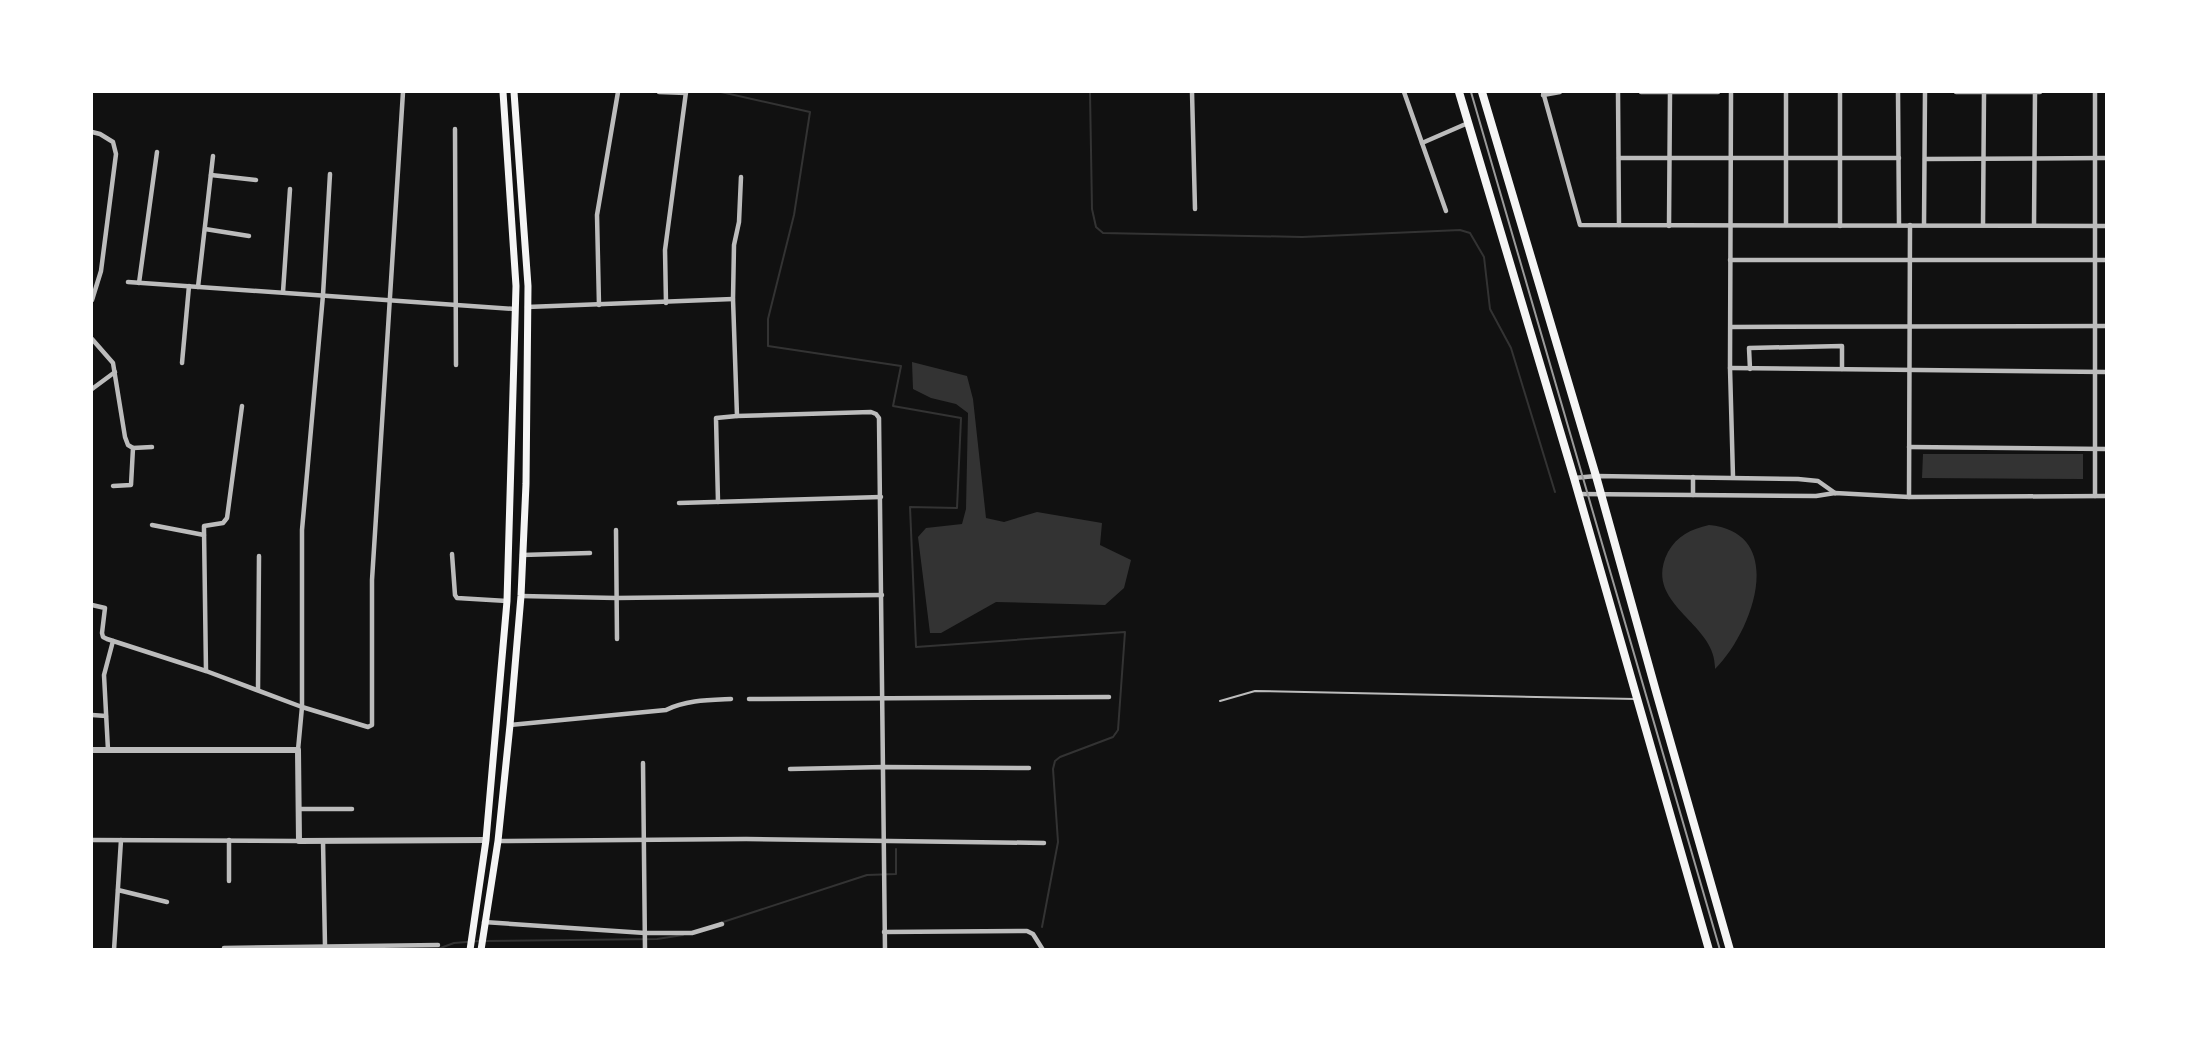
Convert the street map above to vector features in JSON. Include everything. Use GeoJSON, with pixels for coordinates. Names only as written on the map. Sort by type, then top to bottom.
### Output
{"type":"FeatureCollection","features":[{"type":"Feature","properties":{"kind":"main road"},"geometry":{"type":"LineString","coordinates":[[470,950],[486,840],[507,601],[516,286],[503,92]]}},
{"type":"Feature","properties":{"kind":"main road"},"geometry":{"type":"LineString","coordinates":[[481,949],[498,841],[510,725],[521,596],[526,484],[528,285],[514,92]]}},
{"type":"Feature","properties":{"kind":"main road"},"geometry":{"type":"LineString","coordinates":[[1458,92],[1574,478],[1709,950]]}},
{"type":"Feature","properties":{"kind":"main road"},"geometry":{"type":"LineString","coordinates":[[1482,92],[1596,476],[1730,950]]}},
{"type":"Feature","properties":{"kind":"street"},"geometry":{"type":"LineString","coordinates":[[92,605],[105,608],[103,637],[258,689],[302,707],[368,727],[372,725],[372,580],[403,92]]}},
{"type":"Feature","properties":{"kind":"street"},"geometry":{"type":"LineString","coordinates":[[599,305],[597,215],[618,92]]}},
{"type":"Feature","properties":{"kind":"street"},"geometry":{"type":"LineString","coordinates":[[659,92],[686,92],[665,250],[666,303]]}},
{"type":"Feature","properties":{"kind":"street"},"geometry":{"type":"LineString","coordinates":[[1192,92],[1196,209]]}},
{"type":"Feature","properties":{"kind":"street"},"geometry":{"type":"LineString","coordinates":[[1404,92],[1446,211]]}},
{"type":"Feature","properties":{"kind":"street"},"geometry":{"type":"LineString","coordinates":[[1560,92],[1543,93],[1580,225],[2106,226]]}},
{"type":"Feature","properties":{"kind":"street"},"geometry":{"type":"LineString","coordinates":[[1618,92],[1619,225]]}},
{"type":"Feature","properties":{"kind":"street"},"geometry":{"type":"LineString","coordinates":[[1641,92],[1718,92]]}},
{"type":"Feature","properties":{"kind":"street"},"geometry":{"type":"LineString","coordinates":[[1669,226],[1670,92]]}},
{"type":"Feature","properties":{"kind":"street"},"geometry":{"type":"LineString","coordinates":[[1731,92],[1730,369],[1733,477]]}},
{"type":"Feature","properties":{"kind":"street"},"geometry":{"type":"LineString","coordinates":[[1786,92],[1786,225]]}},
{"type":"Feature","properties":{"kind":"street"},"geometry":{"type":"LineString","coordinates":[[1839,226],[1840,92]]}},
{"type":"Feature","properties":{"kind":"street"},"geometry":{"type":"LineString","coordinates":[[1898,92],[1899,225]]}},
{"type":"Feature","properties":{"kind":"street"},"geometry":{"type":"LineString","coordinates":[[1924,225],[1925,92]]}},
{"type":"Feature","properties":{"kind":"street"},"geometry":{"type":"LineString","coordinates":[[1956,92],[2040,92]]}},
{"type":"Feature","properties":{"kind":"street"},"geometry":{"type":"LineString","coordinates":[[1983,225],[1984,92]]}},
{"type":"Feature","properties":{"kind":"street"},"geometry":{"type":"LineString","coordinates":[[2034,225],[2035,92]]}},
{"type":"Feature","properties":{"kind":"street"},"geometry":{"type":"LineString","coordinates":[[2095,92],[2096,496]]}},
{"type":"Feature","properties":{"kind":"street"},"geometry":{"type":"LineString","coordinates":[[1422,143],[1468,123]]}},
{"type":"Feature","properties":{"kind":"street"},"geometry":{"type":"LineString","coordinates":[[455,129],[456,365]]}},
{"type":"Feature","properties":{"kind":"street"},"geometry":{"type":"LineString","coordinates":[[92,132],[112,142],[116,154],[101,271],[92,300]]}},
{"type":"Feature","properties":{"kind":"street"},"geometry":{"type":"LineString","coordinates":[[139,283],[157,152]]}},
{"type":"Feature","properties":{"kind":"street"},"geometry":{"type":"LineString","coordinates":[[198,287],[213,156]]}},
{"type":"Feature","properties":{"kind":"street"},"geometry":{"type":"LineString","coordinates":[[1619,158],[1899,158]]}},
{"type":"Feature","properties":{"kind":"street"},"geometry":{"type":"LineString","coordinates":[[1925,159],[2106,158]]}},
{"type":"Feature","properties":{"kind":"street"},"geometry":{"type":"LineString","coordinates":[[299,841],[298,750],[302,707],[302,530],[323,295],[330,174]]}},
{"type":"Feature","properties":{"kind":"street"},"geometry":{"type":"LineString","coordinates":[[211,175],[256,180]]}},
{"type":"Feature","properties":{"kind":"street"},"geometry":{"type":"LineString","coordinates":[[737,416],[733,299],[734,245],[739,222],[741,177]]}},
{"type":"Feature","properties":{"kind":"street"},"geometry":{"type":"LineString","coordinates":[[283,292],[290,189]]}},
{"type":"Feature","properties":{"kind":"street"},"geometry":{"type":"LineString","coordinates":[[1909,497],[1912,260],[1910,225]]}},
{"type":"Feature","properties":{"kind":"street"},"geometry":{"type":"LineString","coordinates":[[205,229],[249,236]]}},
{"type":"Feature","properties":{"kind":"street"},"geometry":{"type":"LineString","coordinates":[[1730,260],[2106,260]]}},
{"type":"Feature","properties":{"kind":"street"},"geometry":{"type":"LineString","coordinates":[[128,282],[515,309]]}},
{"type":"Feature","properties":{"kind":"street"},"geometry":{"type":"LineString","coordinates":[[182,363],[189,286]]}},
{"type":"Feature","properties":{"kind":"street"},"geometry":{"type":"LineString","coordinates":[[527,308],[733,299]]}},
{"type":"Feature","properties":{"kind":"street"},"geometry":{"type":"LineString","coordinates":[[1731,327],[2106,326]]}},
{"type":"Feature","properties":{"kind":"street"},"geometry":{"type":"LineString","coordinates":[[92,339],[113,363],[128,445],[133,448],[152,447]]}},
{"type":"Feature","properties":{"kind":"street"},"geometry":{"type":"LineString","coordinates":[[1750,369],[1749,348],[1842,346],[1842,369]]}},
{"type":"Feature","properties":{"kind":"street"},"geometry":{"type":"LineString","coordinates":[[1730,369],[2106,372]]}},
{"type":"Feature","properties":{"kind":"street"},"geometry":{"type":"LineString","coordinates":[[92,389],[115,372]]}},
{"type":"Feature","properties":{"kind":"street"},"geometry":{"type":"LineString","coordinates":[[206,671],[204,526],[223,523],[227,518],[242,406]]}},
{"type":"Feature","properties":{"kind":"street"},"geometry":{"type":"LineString","coordinates":[[718,502],[716,418],[871,412],[879,418],[885,950]]}},
{"type":"Feature","properties":{"kind":"street"},"geometry":{"type":"LineString","coordinates":[[1909,447],[2106,449]]}},
{"type":"Feature","properties":{"kind":"street"},"geometry":{"type":"LineString","coordinates":[[113,486],[131,485],[133,448]]}},
{"type":"Feature","properties":{"kind":"street"},"geometry":{"type":"LineString","coordinates":[[1574,478],[1596,476],[1733,477],[1818,481],[1835,493]]}},
{"type":"Feature","properties":{"kind":"street"},"geometry":{"type":"LineString","coordinates":[[1693,477],[1693,495]]}},
{"type":"Feature","properties":{"kind":"street"},"geometry":{"type":"LineString","coordinates":[[1578,494],[1816,496],[1835,493],[1909,497],[2106,496]]}},
{"type":"Feature","properties":{"kind":"street"},"geometry":{"type":"LineString","coordinates":[[679,503],[881,497]]}},
{"type":"Feature","properties":{"kind":"street"},"geometry":{"type":"LineString","coordinates":[[152,525],[204,535]]}},
{"type":"Feature","properties":{"kind":"street"},"geometry":{"type":"LineString","coordinates":[[616,530],[617,639]]}},
{"type":"Feature","properties":{"kind":"street"},"geometry":{"type":"LineString","coordinates":[[522,555],[590,553]]}},
{"type":"Feature","properties":{"kind":"street"},"geometry":{"type":"LineString","coordinates":[[452,554],[457,598],[507,601]]}},
{"type":"Feature","properties":{"kind":"street"},"geometry":{"type":"LineString","coordinates":[[258,689],[259,556]]}},
{"type":"Feature","properties":{"kind":"street"},"geometry":{"type":"LineString","coordinates":[[521,596],[616,598],[882,596]]}},
{"type":"Feature","properties":{"kind":"street"},"geometry":{"type":"LineString","coordinates":[[108,750],[104,675],[113,641]]}},
{"type":"Feature","properties":{"kind":"street"},"geometry":{"type":"LineString","coordinates":[[749,699],[1109,697]]}},
{"type":"Feature","properties":{"kind":"street"},"geometry":{"type":"LineString","coordinates":[[510,725],[666,710],[679,704],[731,699]]}},
{"type":"Feature","properties":{"kind":"street"},"geometry":{"type":"LineString","coordinates":[[92,715],[106,716]]}},
{"type":"Feature","properties":{"kind":"street"},"geometry":{"type":"LineString","coordinates":[[92,750],[298,750]]}},
{"type":"Feature","properties":{"kind":"street"},"geometry":{"type":"LineString","coordinates":[[643,763],[645,949]]}},
{"type":"Feature","properties":{"kind":"street"},"geometry":{"type":"LineString","coordinates":[[790,769],[1029,768]]}},
{"type":"Feature","properties":{"kind":"street"},"geometry":{"type":"LineString","coordinates":[[299,809],[352,809]]}},
{"type":"Feature","properties":{"kind":"street"},"geometry":{"type":"LineString","coordinates":[[498,841],[746,839],[1044,843]]}},
{"type":"Feature","properties":{"kind":"street"},"geometry":{"type":"LineString","coordinates":[[92,840],[486,840]]}},
{"type":"Feature","properties":{"kind":"street"},"geometry":{"type":"LineString","coordinates":[[114,950],[121,840]]}},
{"type":"Feature","properties":{"kind":"street"},"geometry":{"type":"LineString","coordinates":[[229,840],[229,881]]}},
{"type":"Feature","properties":{"kind":"street"},"geometry":{"type":"LineString","coordinates":[[323,841],[325,946]]}},
{"type":"Feature","properties":{"kind":"street"},"geometry":{"type":"LineString","coordinates":[[118,890],[167,903]]}},
{"type":"Feature","properties":{"kind":"street"},"geometry":{"type":"LineString","coordinates":[[484,923],[645,934],[692,933],[722,924]]}},
{"type":"Feature","properties":{"kind":"street"},"geometry":{"type":"LineString","coordinates":[[884,932],[1027,931],[1033,934],[1043,950]]}},
{"type":"Feature","properties":{"kind":"street"},"geometry":{"type":"LineString","coordinates":[[224,948],[438,945]]}},
{"type":"Feature","properties":{"kind":"lane"},"geometry":{"type":"LineString","coordinates":[[1220,700],[1255,691],[1636,699]]}},
{"type":"Feature","properties":{"kind":"shaded area"},"geometry":{"type":"Polygon","coordinates":[[[912,362],[967,376],[973,399],[986,518],[1004,522],[1037,512],[1102,523],[1100,545],[1131,560],[1124,588],[1105,605],[996,602],[941,633],[930,633],[918,537],[926,528],[962,524],[966,509],[968,413],[956,404],[931,398],[913,389],[912,362]]]}},
{"type":"Feature","properties":{"kind":"shaded area"},"geometry":{"type":"Polygon","coordinates":[[[1923,454],[2083,454],[2083,479],[1922,478],[1923,454]]]}},
{"type":"Feature","properties":{"kind":"shaded area"},"geometry":{"type":"Polygon","coordinates":[[[1709,525],[1734,532],[1749,546],[1756,565],[1756,586],[1750,610],[1729,653],[1715,669],[1712,653],[1705,638],[1672,600],[1664,586],[1662,570],[1668,552],[1680,537],[1709,525]]]}},
{"type":"Feature","properties":{"kind":"waterway"},"geometry":{"type":"LineString","coordinates":[[721,92],[810,112],[794,215],[768,319],[768,346],[901,366],[893,406],[961,418],[957,508],[910,507],[916,647],[1125,632],[1118,730],[1113,737],[1055,761],[1053,769],[1058,842],[1042,927]]}},
{"type":"Feature","properties":{"kind":"waterway"},"geometry":{"type":"LineString","coordinates":[[1090,92],[1092,209],[1096,227],[1103,233],[1302,237],[1460,230],[1470,233],[1484,257],[1490,309],[1511,348],[1555,492]]}},
{"type":"Feature","properties":{"kind":"waterway"},"geometry":{"type":"LineString","coordinates":[[720,923],[867,875],[896,874],[896,849]]}},
{"type":"Feature","properties":{"kind":"waterway"},"geometry":{"type":"LineString","coordinates":[[485,941],[657,939],[683,935]]}},
{"type":"Feature","properties":{"kind":"waterway"},"geometry":{"type":"LineString","coordinates":[[435,950],[454,943],[479,941]]}},
{"type":"Feature","properties":{"kind":"railway"},"geometry":{"type":"LineString","coordinates":[[1471,92],[1720,950]]}}]}
